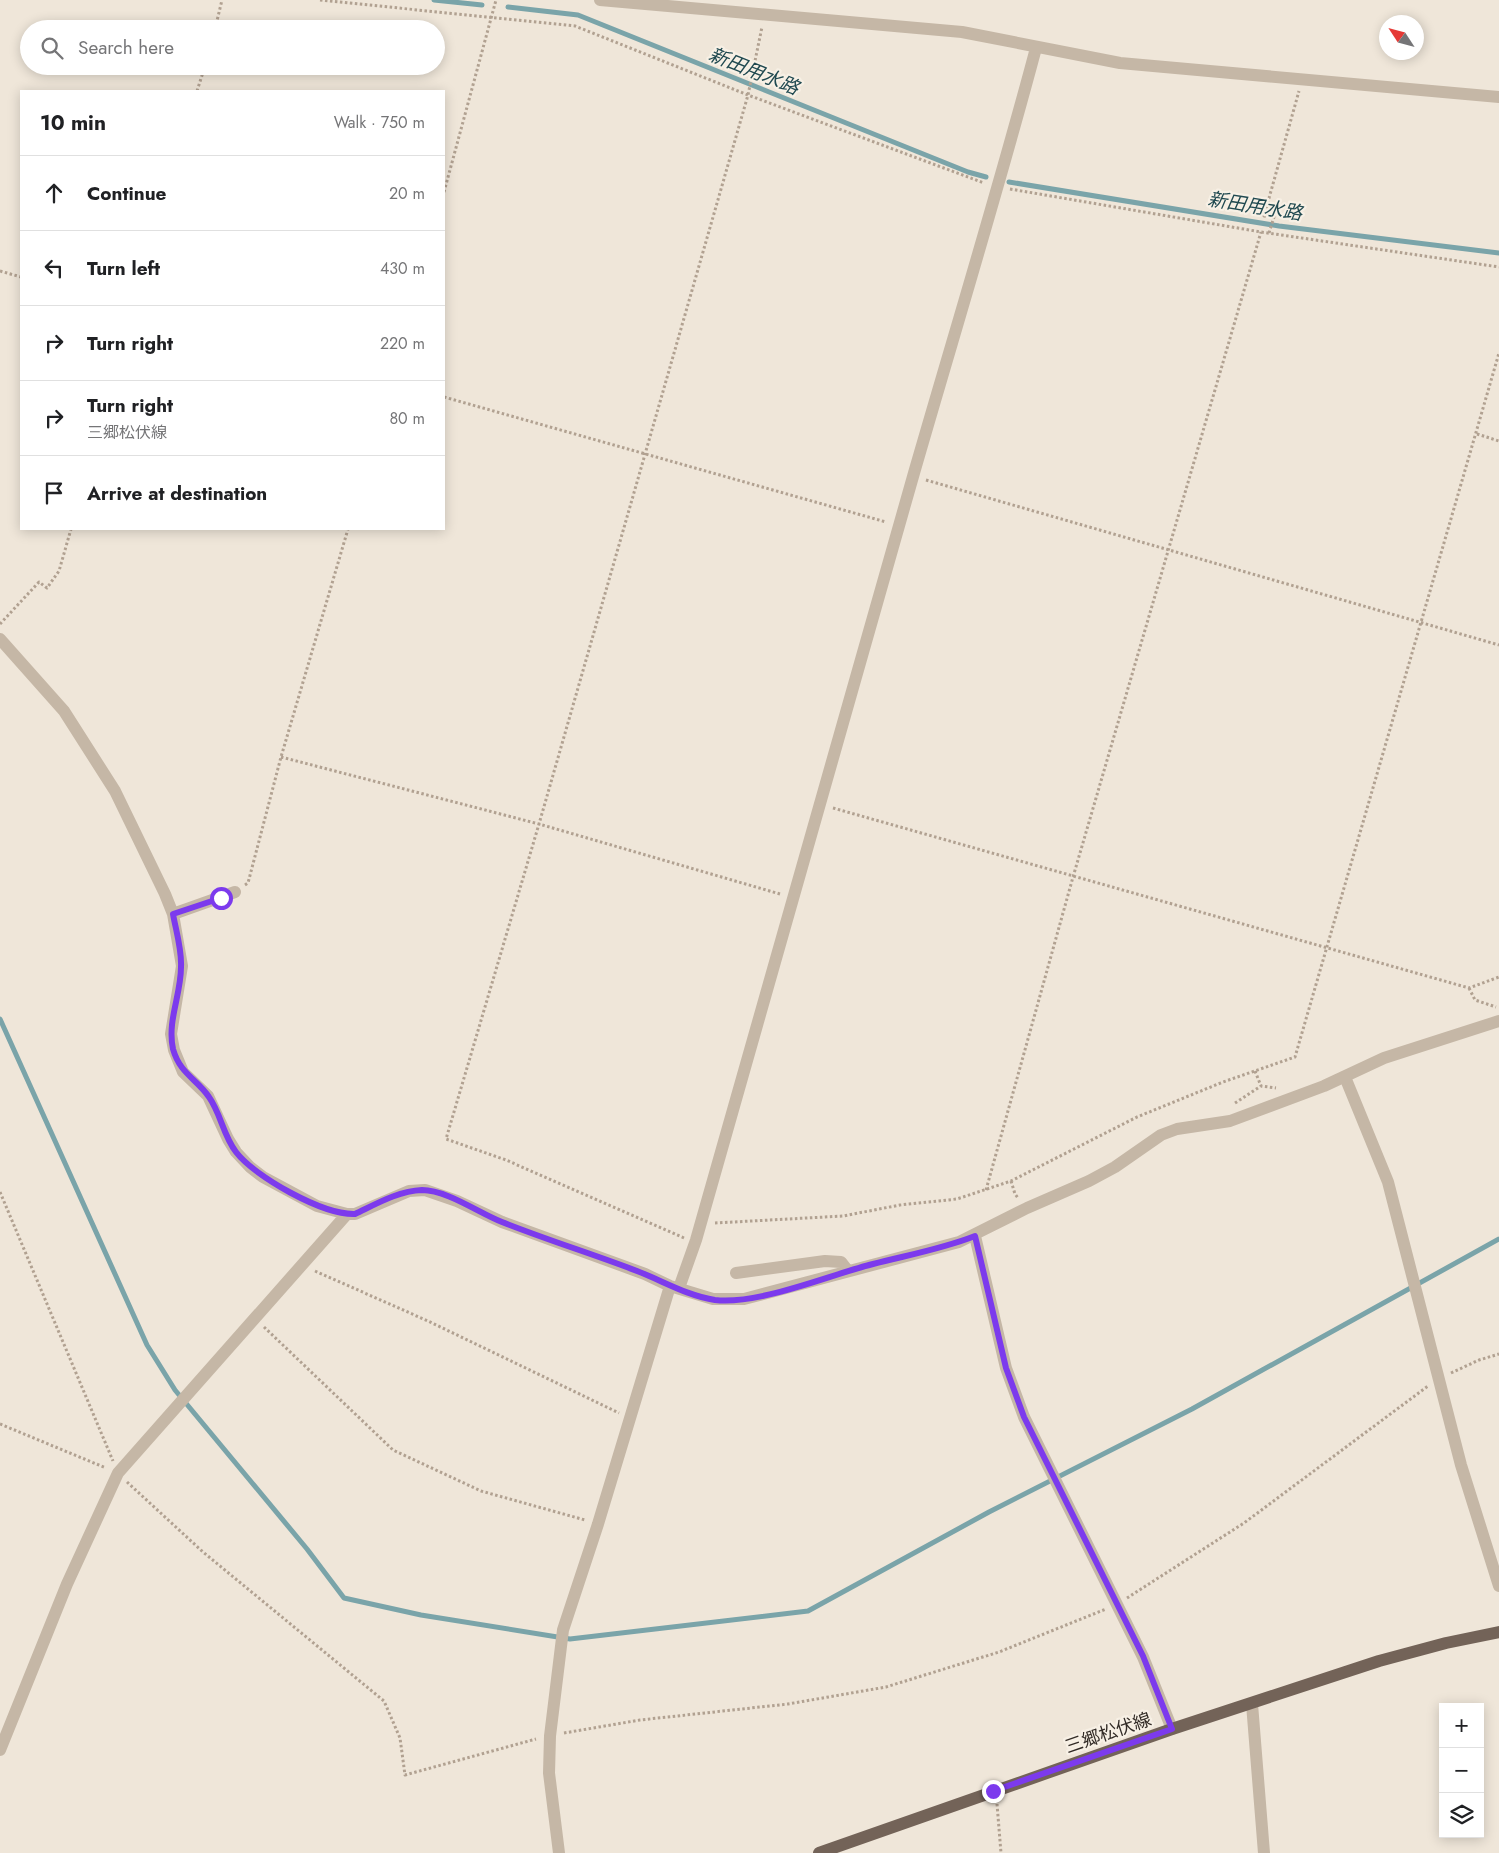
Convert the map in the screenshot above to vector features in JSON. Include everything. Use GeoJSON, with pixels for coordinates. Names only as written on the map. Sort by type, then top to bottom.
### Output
{"type":"FeatureCollection","features":[{"type":"Feature","properties":{"kind":"main road","name":"三郷松伏線"},"geometry":{"type":"LineString","coordinates":[[819,1853],[1172,1729],[1379,1661],[1446,1643],[1499,1632]]}},
{"type":"Feature","properties":{"kind":"street"},"geometry":{"type":"LineString","coordinates":[[600,0],[962,32],[1120,63],[1499,97]]}},
{"type":"Feature","properties":{"kind":"street"},"geometry":{"type":"LineString","coordinates":[[559,1853],[549,1773],[550,1736],[563,1630],[598,1524],[629,1418],[674,1287],[695,1244],[1036,48]]}},
{"type":"Feature","properties":{"kind":"street"},"geometry":{"type":"LineString","coordinates":[[0,639],[64,711],[115,791],[173,914],[182,966],[171,1034],[174,1050],[183,1072],[208,1096],[228,1139],[236,1152],[250,1167],[263,1177],[317,1206],[346,1214],[355,1214],[409,1191],[425,1190],[451,1198],[502,1222],[636,1271],[674,1287],[712,1299],[729,1301],[762,1296],[926,1252],[975,1236],[1027,1208],[1115,1167],[1161,1135],[1177,1129],[1230,1121],[1291,1099],[1384,1058],[1499,1021]]}},
{"type":"Feature","properties":{"kind":"street"},"geometry":{"type":"LineString","coordinates":[[173,914],[235,892]]}},
{"type":"Feature","properties":{"kind":"street"},"geometry":{"type":"LineString","coordinates":[[1345,1076],[1388,1182],[1461,1465],[1499,1586]]}},
{"type":"Feature","properties":{"kind":"street"},"geometry":{"type":"LineString","coordinates":[[0,1750],[67,1584],[118,1473],[346,1214]]}},
{"type":"Feature","properties":{"kind":"street"},"geometry":{"type":"LineString","coordinates":[[975,1236],[1006,1368],[1024,1417],[1143,1656],[1172,1729]]}},
{"type":"Feature","properties":{"kind":"street"},"geometry":{"type":"LineString","coordinates":[[736,1272],[825,1261],[841,1262],[848,1272]]}},
{"type":"Feature","properties":{"kind":"street"},"geometry":{"type":"LineString","coordinates":[[1252,1704],[1264,1853]]}},
{"type":"Feature","properties":{"kind":"path"},"geometry":{"type":"LineString","coordinates":[[217,20],[222,0]]}},
{"type":"Feature","properties":{"kind":"path"},"geometry":{"type":"LineString","coordinates":[[320,0],[575,26],[748,95],[971,180],[997,187],[1269,234],[1499,267]]}},
{"type":"Feature","properties":{"kind":"path"},"geometry":{"type":"LineString","coordinates":[[445,188],[496,0]]}},
{"type":"Feature","properties":{"kind":"path"},"geometry":{"type":"LineString","coordinates":[[695,1244],[682,1236],[506,1160],[446,1139],[539,824],[748,95],[764,14]]}},
{"type":"Feature","properties":{"kind":"path"},"geometry":{"type":"LineString","coordinates":[[197,90],[201,75]]}},
{"type":"Feature","properties":{"kind":"path"},"geometry":{"type":"LineString","coordinates":[[1269,234],[1274,217],[1264,216],[1303,79]]}},
{"type":"Feature","properties":{"kind":"path"},"geometry":{"type":"LineString","coordinates":[[986,1191],[1073,877],[1261,232]]}},
{"type":"Feature","properties":{"kind":"path"},"geometry":{"type":"LineString","coordinates":[[0,270],[20,277]]}},
{"type":"Feature","properties":{"kind":"path"},"geometry":{"type":"LineString","coordinates":[[702,1220],[710,1223],[843,1216],[900,1205],[957,1199],[986,1191],[1011,1181],[1136,1117],[1295,1057],[1423,621],[1499,353]]}},
{"type":"Feature","properties":{"kind":"path"},"geometry":{"type":"LineString","coordinates":[[445,398],[899,526]]}},
{"type":"Feature","properties":{"kind":"path"},"geometry":{"type":"LineString","coordinates":[[1477,434],[1499,441]]}},
{"type":"Feature","properties":{"kind":"path"},"geometry":{"type":"LineString","coordinates":[[913,476],[1423,621],[1499,645]]}},
{"type":"Feature","properties":{"kind":"path"},"geometry":{"type":"LineString","coordinates":[[0,624],[39,582],[46,588],[51,582],[59,571],[71,530]]}},
{"type":"Feature","properties":{"kind":"path"},"geometry":{"type":"LineString","coordinates":[[235,892],[248,883],[282,757],[348,530]]}},
{"type":"Feature","properties":{"kind":"path"},"geometry":{"type":"LineString","coordinates":[[282,757],[539,824],[795,898]]}},
{"type":"Feature","properties":{"kind":"path"},"geometry":{"type":"LineString","coordinates":[[820,804],[1469,988],[1499,977]]}},
{"type":"Feature","properties":{"kind":"path"},"geometry":{"type":"LineString","coordinates":[[1469,988],[1476,1000],[1499,1008]]}},
{"type":"Feature","properties":{"kind":"path"},"geometry":{"type":"LineString","coordinates":[[1255,1071],[1261,1086]]}},
{"type":"Feature","properties":{"kind":"path"},"geometry":{"type":"LineString","coordinates":[[1011,1181],[1015,1194]]}},
{"type":"Feature","properties":{"kind":"path"},"geometry":{"type":"LineString","coordinates":[[0,1192],[118,1473]]}},
{"type":"Feature","properties":{"kind":"path"},"geometry":{"type":"LineString","coordinates":[[302,1265],[428,1321],[629,1418]]}},
{"type":"Feature","properties":{"kind":"path"},"geometry":{"type":"LineString","coordinates":[[254,1318],[393,1450],[481,1491],[598,1524]]}},
{"type":"Feature","properties":{"kind":"path"},"geometry":{"type":"LineString","coordinates":[[0,1424],[118,1473],[203,1552],[384,1701],[400,1738],[405,1775],[484,1751],[550,1736],[640,1720],[788,1704],[886,1687],[999,1652],[1063,1628],[1117,1604],[1244,1523],[1438,1379],[1480,1360],[1499,1354]]}},
{"type":"Feature","properties":{"kind":"path"},"geometry":{"type":"LineString","coordinates":[[993,1791],[998,1807],[1001,1853]]}},
{"type":"Feature","properties":{"kind":"waterway","name":"新田用水路"},"geometry":{"type":"LineString","coordinates":[[434,0],[482,5]]}},
{"type":"Feature","properties":{"kind":"waterway","name":"新田用水路"},"geometry":{"type":"LineString","coordinates":[[508,7],[578,15],[968,172],[986,177]]}},
{"type":"Feature","properties":{"kind":"waterway","name":"新田用水路"},"geometry":{"type":"LineString","coordinates":[[1009,182],[1279,226],[1499,253]]}},
{"type":"Feature","properties":{"kind":"waterway"},"geometry":{"type":"LineString","coordinates":[[0,1019],[147,1345],[175,1390],[307,1549],[344,1598],[421,1615],[570,1639],[808,1611],[989,1512],[1192,1409],[1499,1239]]}},
{"type":"Feature","properties":{"kind":"route"},"geometry":{"type":"LineString","coordinates":[[221,898],[173,914],[182,966],[172,1014],[171,1034],[174,1050],[183,1072],[208,1096],[214,1105],[218,1120],[236,1152],[263,1177],[317,1206],[346,1214],[355,1214],[409,1191],[425,1190],[457,1201],[502,1222],[566,1244],[670,1286],[712,1299],[729,1301],[762,1296],[872,1264],[926,1252],[975,1236],[1006,1368],[1024,1417],[1143,1656],[1172,1729],[993,1791]]}}]}
